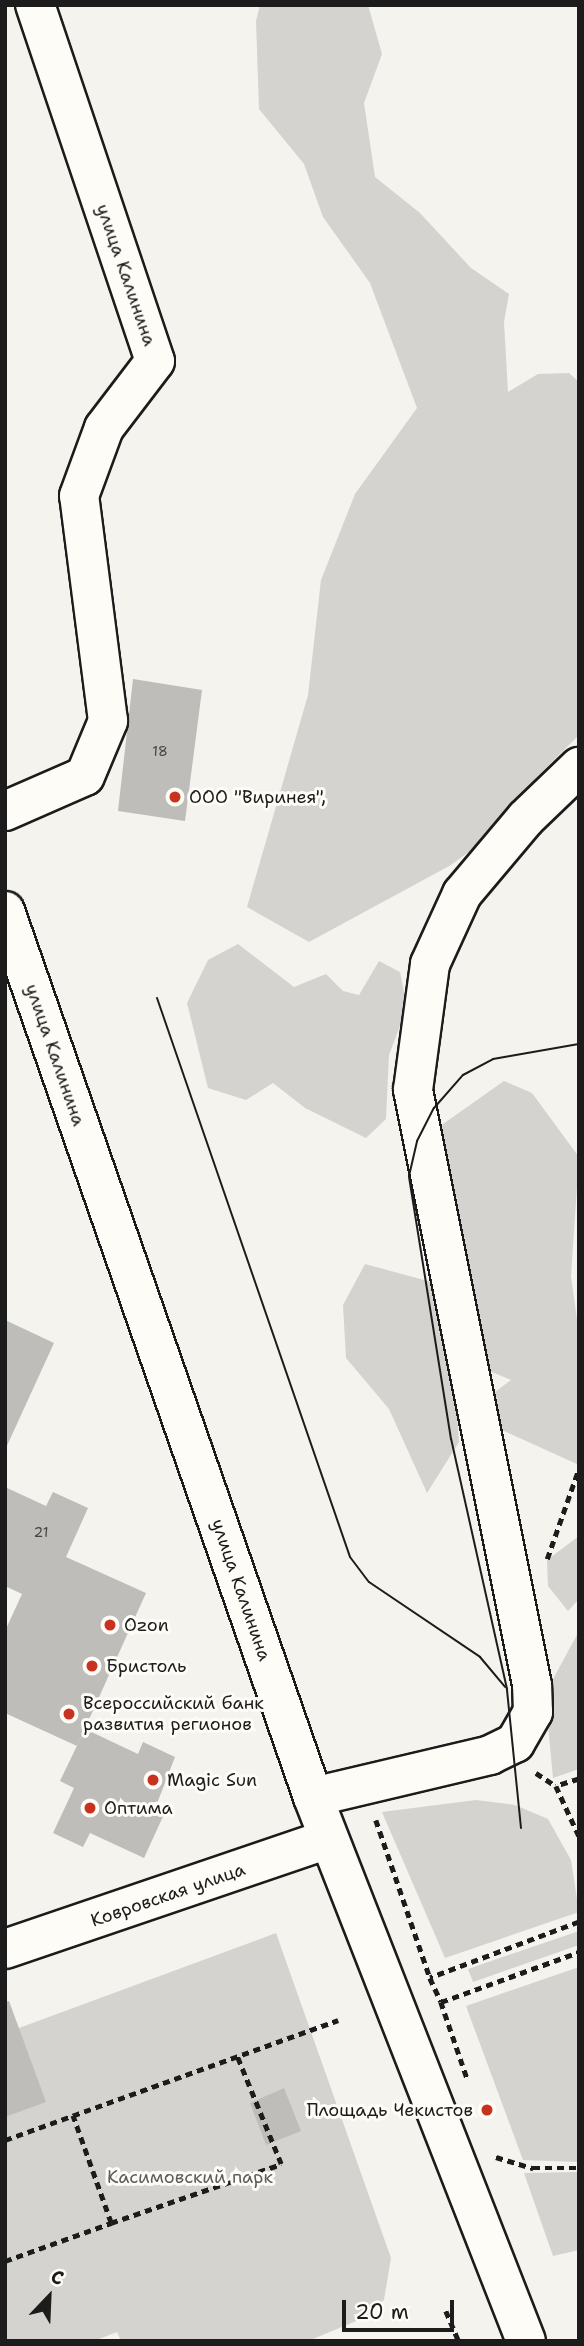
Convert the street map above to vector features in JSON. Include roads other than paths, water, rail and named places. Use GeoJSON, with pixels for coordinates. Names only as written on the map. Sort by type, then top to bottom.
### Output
{"type":"FeatureCollection","features":[{"type":"Feature","properties":{"kind":"street","name":"улица Калинина"},"geometry":{"type":"LineString","coordinates":[[5,811],[85,776],[108,721],[79,496],[104,428],[155,361],[35,5]]}},
{"type":"Feature","properties":{"kind":"street"},"geometry":{"type":"LineString","coordinates":[[313,1797],[490,1755],[515,1742],[533,1712],[532,1685],[413,1090],[430,964],[462,894],[526,818],[579,767]]}},
{"type":"Feature","properties":{"kind":"street","name":"улица Калинина"},"geometry":{"type":"LineString","coordinates":[[5,911],[328,1839],[526,2341]]}},
{"type":"Feature","properties":{"kind":"street","name":"Ковровская улица"},"geometry":{"type":"LineString","coordinates":[[5,1949],[328,1839]]}},
{"type":"Feature","properties":{"kind":"tram line"},"geometry":{"type":"LineString","coordinates":[[157,998],[350,1557],[369,1582],[480,1657],[505,1687]]}},
{"type":"Feature","properties":{"kind":"tram line"},"geometry":{"type":"LineString","coordinates":[[521,1828],[507,1689],[451,1439],[409,1176],[417,1141],[434,1108],[463,1075],[493,1059],[579,1044]]}},
{"type":"Feature","properties":{"kind":"place","name":"ООО \"Виринея\","},"geometry":{"type":"Point","coordinates":[175,797]}},
{"type":"Feature","properties":{"kind":"place","name":"Ozon"},"geometry":{"type":"Point","coordinates":[110,1625]}},
{"type":"Feature","properties":{"kind":"place","name":"Бристоль"},"geometry":{"type":"Point","coordinates":[92,1666]}},
{"type":"Feature","properties":{"kind":"place","name":"Всероссийский банк развития регионов"},"geometry":{"type":"Point","coordinates":[69,1714]}},
{"type":"Feature","properties":{"kind":"place","name":"Magic Sun"},"geometry":{"type":"Point","coordinates":[153,1780]}},
{"type":"Feature","properties":{"kind":"place","name":"Оптима"},"geometry":{"type":"Point","coordinates":[90,1808]}},
{"type":"Feature","properties":{"kind":"place","name":"Площадь Чекистов"},"geometry":{"type":"Point","coordinates":[487,2110]}},
{"type":"Feature","properties":{"kind":"park label","name":"Касимовский парк"},"geometry":{"type":"Point","coordinates":[190,2177]}}]}
